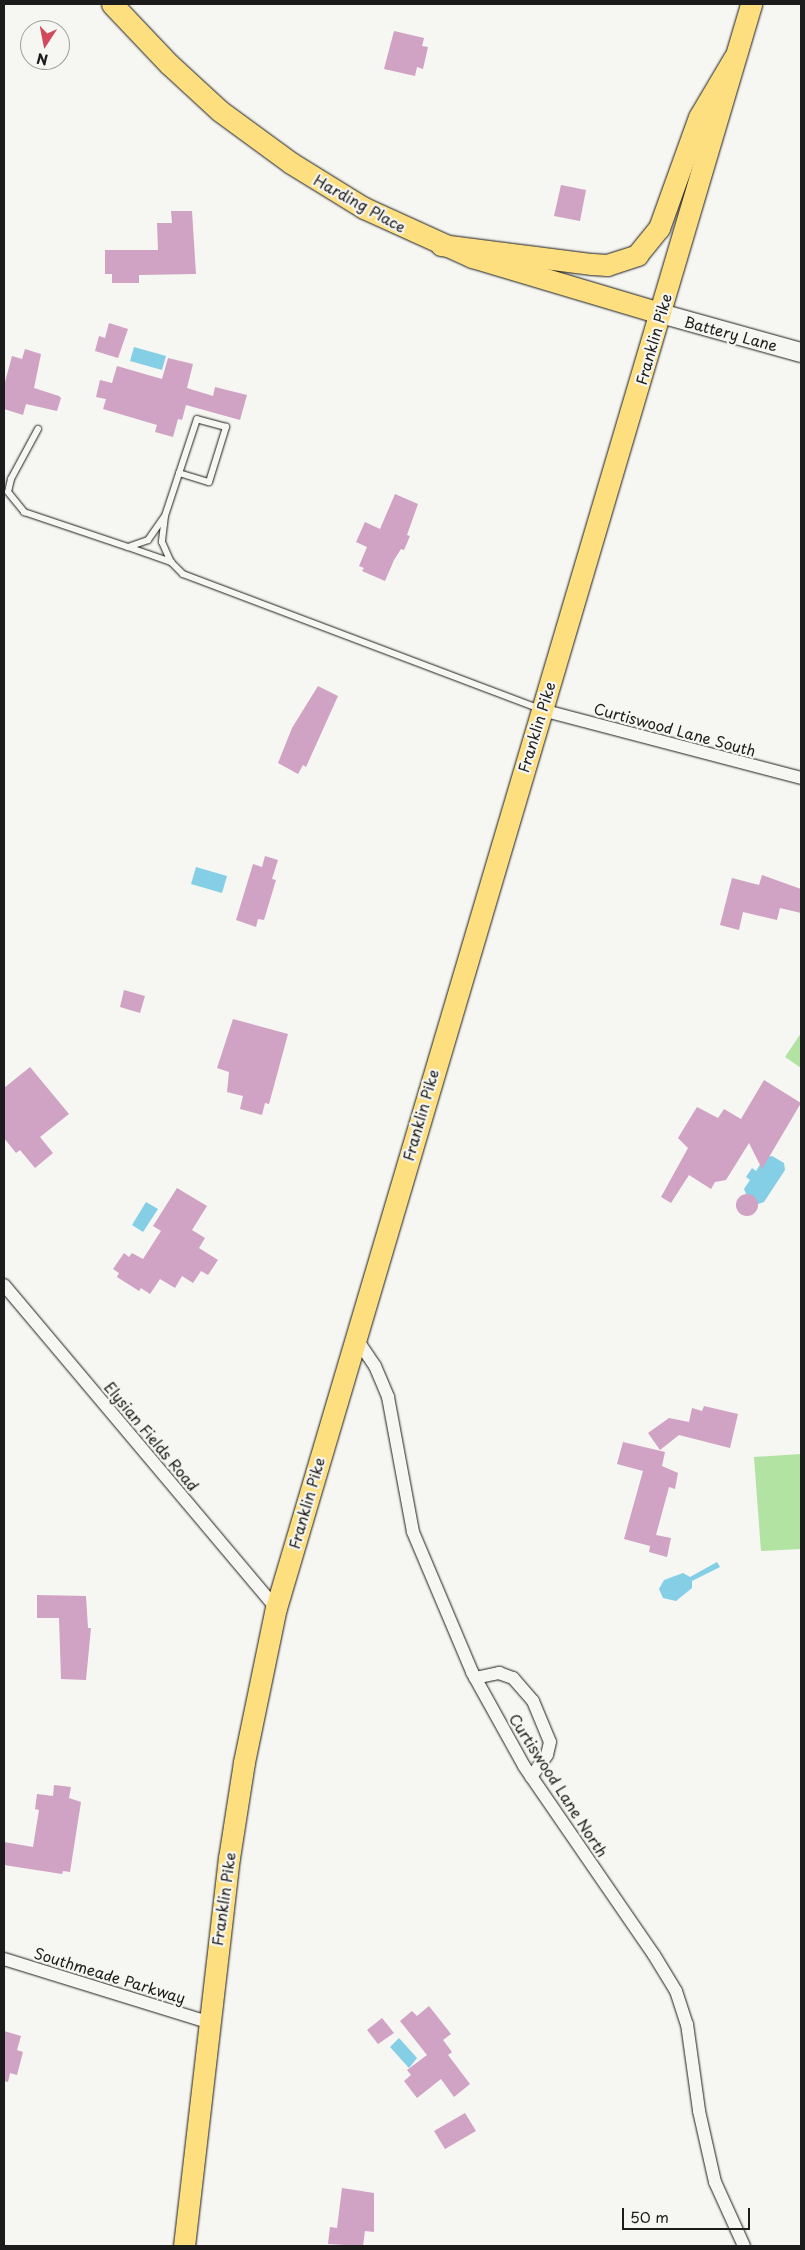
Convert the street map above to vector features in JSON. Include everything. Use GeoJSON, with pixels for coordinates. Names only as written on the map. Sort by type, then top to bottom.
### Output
{"type":"FeatureCollection","features":[{"type":"Feature","properties":{"kind":"main road","name":"Harding Place"},"geometry":{"type":"LineString","coordinates":[[112,4],[193,87],[270,149],[364,208],[440,244],[503,268],[660,313]]}},
{"type":"Feature","properties":{"kind":"main road","name":"Franklin Pike"},"geometry":{"type":"LineString","coordinates":[[184,2246],[208,2022],[242,1772],[276,1608],[354,1335],[542,710],[751,4]]}},
{"type":"Feature","properties":{"kind":"main road"},"geometry":{"type":"LineString","coordinates":[[440,244],[607,265],[637,255],[659,228],[699,117],[734,58]]}},
{"type":"Feature","properties":{"kind":"main road","name":"Battery Lane"},"geometry":{"type":"LineString","coordinates":[[660,313],[801,352]]}},
{"type":"Feature","properties":{"kind":"street","name":"Curtiswood Lane South"},"geometry":{"type":"LineString","coordinates":[[542,710],[801,778]]}},
{"type":"Feature","properties":{"kind":"street","name":"Elysian Fields Road"},"geometry":{"type":"LineString","coordinates":[[4,1285],[276,1608]]}},
{"type":"Feature","properties":{"kind":"street","name":"Curtiswood Lane North"},"geometry":{"type":"LineString","coordinates":[[354,1335],[375,1366],[388,1397],[413,1532],[448,1621],[475,1678],[531,1777],[654,1955],[676,1991],[687,2024],[699,2112],[715,2182],[744,2246]]}},
{"type":"Feature","properties":{"kind":"street"},"geometry":{"type":"LineString","coordinates":[[475,1678],[489,1673],[512,1678],[533,1701],[550,1742],[542,1766],[531,1777]]}},
{"type":"Feature","properties":{"kind":"street","name":"Southmeade Parkway"},"geometry":{"type":"LineString","coordinates":[[4,1959],[208,2022]]}},
{"type":"Feature","properties":{"kind":"lane"},"geometry":{"type":"LineString","coordinates":[[179,473],[209,482],[226,427],[197,419],[179,473],[165,516],[162,542],[171,562],[183,574],[256,604],[512,696],[542,710]]}},
{"type":"Feature","properties":{"kind":"lane"},"geometry":{"type":"LineString","coordinates":[[38,429],[11,479],[8,492],[24,512],[171,562]]}},
{"type":"Feature","properties":{"kind":"lane"},"geometry":{"type":"LineString","coordinates":[[128,547],[148,540],[165,516]]}},
{"type":"Feature","properties":{"kind":"green space"},"geometry":{"type":"Polygon","coordinates":[[[801,1033],[801,1068],[785,1057],[801,1033]]]}},
{"type":"Feature","properties":{"kind":"green space"},"geometry":{"type":"Polygon","coordinates":[[[801,1454],[801,1549],[761,1551],[754,1457],[801,1454]]]}},
{"type":"Feature","properties":{"kind":"water"},"geometry":{"type":"Polygon","coordinates":[[[134,347],[166,356],[162,370],[130,361],[134,347]]]}},
{"type":"Feature","properties":{"kind":"water"},"geometry":{"type":"Polygon","coordinates":[[[196,867],[227,876],[222,893],[191,884],[196,867]]]}},
{"type":"Feature","properties":{"kind":"water"},"geometry":{"type":"Polygon","coordinates":[[[772,1156],[784,1163],[785,1170],[764,1202],[758,1204],[747,1196],[744,1189],[750,1180],[746,1177],[752,1168],[756,1171],[765,1157],[772,1156]]]}},
{"type":"Feature","properties":{"kind":"water"},"geometry":{"type":"Polygon","coordinates":[[[146,1202],[158,1209],[143,1232],[132,1225],[146,1202]]]}},
{"type":"Feature","properties":{"kind":"water"},"geometry":{"type":"Polygon","coordinates":[[[717,1562],[720,1567],[692,1581],[692,1588],[676,1601],[663,1598],[659,1589],[664,1580],[683,1573],[690,1577],[717,1562]]]}},
{"type":"Feature","properties":{"kind":"water"},"geometry":{"type":"Polygon","coordinates":[[[399,2038],[417,2058],[409,2068],[390,2047],[399,2038]]]}},
{"type":"Feature","properties":{"kind":"building"},"geometry":{"type":"Polygon","coordinates":[[[394,31],[424,38],[422,46],[428,47],[423,69],[417,67],[415,76],[384,69],[394,31]]]}},
{"type":"Feature","properties":{"kind":"building"},"geometry":{"type":"Polygon","coordinates":[[[561,185],[586,190],[580,221],[554,216],[561,185]]]}},
{"type":"Feature","properties":{"kind":"building"},"geometry":{"type":"Polygon","coordinates":[[[171,211],[192,211],[196,274],[139,275],[139,283],[112,283],[112,274],[105,274],[105,250],[158,250],[157,223],[172,223],[171,211]]]}},
{"type":"Feature","properties":{"kind":"building"},"geometry":{"type":"Polygon","coordinates":[[[109,323],[128,329],[118,358],[95,351],[99,336],[105,338],[109,323]]]}},
{"type":"Feature","properties":{"kind":"building"},"geometry":{"type":"Polygon","coordinates":[[[25,349],[41,354],[34,388],[61,398],[57,411],[26,404],[23,415],[4,409],[4,386],[12,356],[22,359],[25,349]]]}},
{"type":"Feature","properties":{"kind":"building"},"geometry":{"type":"Polygon","coordinates":[[[168,358],[193,364],[187,388],[213,396],[215,387],[247,395],[240,420],[186,405],[182,420],[178,419],[173,437],[155,432],[157,425],[103,409],[106,399],[96,397],[100,380],[112,383],[117,366],[162,379],[168,358]]]}},
{"type":"Feature","properties":{"kind":"building"},"geometry":{"type":"Polygon","coordinates":[[[395,494],[418,504],[407,535],[410,536],[404,550],[401,549],[394,560],[385,581],[362,571],[364,568],[359,566],[367,547],[356,542],[365,522],[380,529],[395,494]]]}},
{"type":"Feature","properties":{"kind":"building"},"geometry":{"type":"Polygon","coordinates":[[[318,686],[338,696],[306,767],[303,765],[298,774],[278,763],[292,728],[318,686]]]}},
{"type":"Feature","properties":{"kind":"building"},"geometry":{"type":"Polygon","coordinates":[[[265,856],[278,860],[272,879],[276,880],[264,920],[258,919],[256,927],[236,920],[253,864],[262,867],[265,856]]]}},
{"type":"Feature","properties":{"kind":"building"},"geometry":{"type":"Polygon","coordinates":[[[762,875],[801,889],[801,913],[780,908],[777,920],[743,912],[739,930],[720,925],[732,878],[759,885],[762,875]]]}},
{"type":"Feature","properties":{"kind":"building"},"geometry":{"type":"Polygon","coordinates":[[[124,990],[145,996],[140,1013],[120,1007],[124,990]]]}},
{"type":"Feature","properties":{"kind":"building"},"geometry":{"type":"Polygon","coordinates":[[[233,1019],[288,1034],[269,1104],[265,1103],[262,1115],[240,1109],[243,1096],[227,1092],[229,1072],[217,1068],[233,1019]]]}},
{"type":"Feature","properties":{"kind":"building"},"geometry":{"type":"Polygon","coordinates":[[[30,1067],[69,1114],[40,1137],[53,1153],[35,1168],[20,1150],[16,1153],[4,1138],[4,1088],[30,1067]]]}},
{"type":"Feature","properties":{"kind":"building"},"geometry":{"type":"Polygon","coordinates":[[[764,1080],[801,1103],[762,1169],[749,1143],[726,1180],[715,1182],[711,1189],[689,1175],[671,1203],[661,1197],[688,1148],[678,1138],[697,1107],[718,1118],[724,1109],[741,1119],[764,1080]]]}},
{"type":"Feature","properties":{"kind":"building"},"geometry":{"type":"Polygon","coordinates":[[[177,1188],[207,1206],[192,1230],[205,1238],[199,1248],[218,1260],[208,1275],[201,1271],[193,1283],[182,1276],[175,1288],[160,1279],[150,1294],[141,1288],[139,1291],[117,1277],[119,1273],[113,1269],[124,1253],[129,1257],[132,1253],[143,1259],[161,1231],[153,1226],[177,1188]]]}},
{"type":"Feature","properties":{"kind":"building"},"geometry":{"type":"Polygon","coordinates":[[[743,1194],[751,1194],[758,1201],[758,1209],[751,1216],[743,1216],[736,1209],[736,1201],[743,1194]]]}},
{"type":"Feature","properties":{"kind":"building"},"geometry":{"type":"Polygon","coordinates":[[[704,1406],[738,1414],[730,1448],[679,1435],[660,1450],[648,1433],[669,1418],[689,1422],[692,1408],[702,1411],[704,1406]]]}},
{"type":"Feature","properties":{"kind":"building"},"geometry":{"type":"Polygon","coordinates":[[[623,1442],[665,1452],[662,1466],[678,1473],[675,1489],[669,1487],[656,1535],[671,1538],[667,1557],[649,1552],[650,1546],[624,1539],[643,1471],[617,1464],[623,1442]]]}},
{"type":"Feature","properties":{"kind":"building"},"geometry":{"type":"Polygon","coordinates":[[[37,1595],[86,1596],[88,1628],[91,1628],[86,1680],[61,1679],[59,1618],[37,1618],[37,1595]]]}},
{"type":"Feature","properties":{"kind":"building"},"geometry":{"type":"Polygon","coordinates":[[[54,1785],[71,1787],[69,1798],[81,1802],[70,1872],[63,1871],[62,1874],[4,1865],[4,1842],[33,1847],[39,1810],[35,1809],[37,1794],[53,1796],[54,1785]]]}},
{"type":"Feature","properties":{"kind":"building"},"geometry":{"type":"Polygon","coordinates":[[[429,2006],[451,2034],[443,2040],[452,2052],[448,2055],[470,2084],[454,2097],[441,2079],[417,2098],[404,2081],[411,2075],[407,2070],[427,2055],[400,2021],[412,2011],[417,2016],[429,2006]]]}},
{"type":"Feature","properties":{"kind":"building"},"geometry":{"type":"Polygon","coordinates":[[[382,2018],[394,2033],[378,2044],[367,2030],[382,2018]]]}},
{"type":"Feature","properties":{"kind":"building"},"geometry":{"type":"Polygon","coordinates":[[[4,2031],[21,2036],[17,2050],[23,2052],[17,2075],[10,2073],[8,2082],[4,2081],[4,2031]]]}},
{"type":"Feature","properties":{"kind":"building"},"geometry":{"type":"Polygon","coordinates":[[[465,2113],[476,2131],[445,2149],[434,2131],[465,2113]]]}},
{"type":"Feature","properties":{"kind":"building"},"geometry":{"type":"Polygon","coordinates":[[[342,2188],[374,2193],[374,2232],[365,2231],[363,2246],[328,2244],[330,2227],[337,2228],[342,2188]]]}}]}
